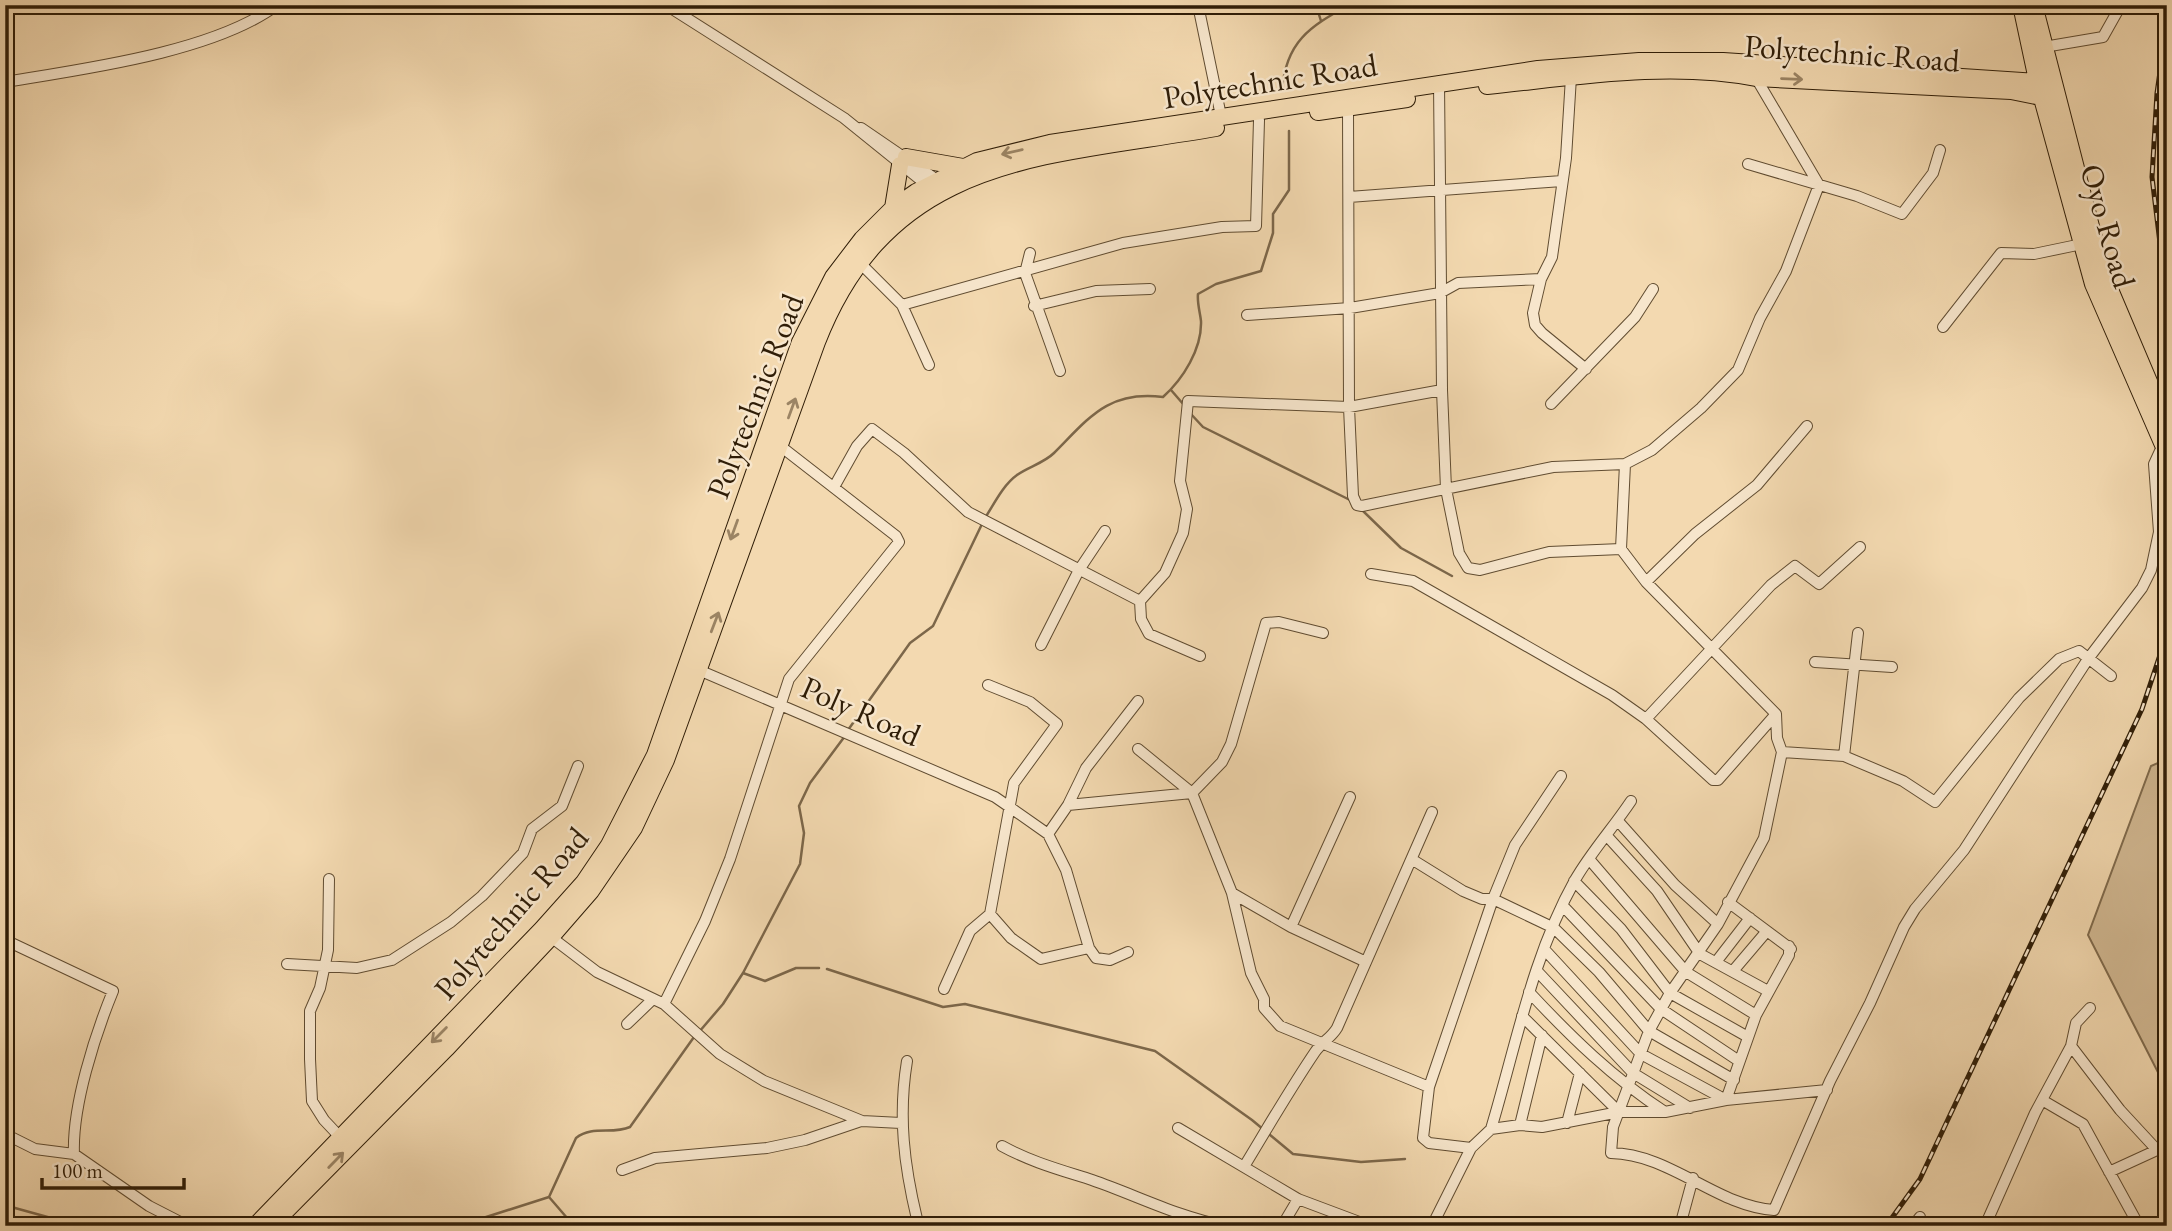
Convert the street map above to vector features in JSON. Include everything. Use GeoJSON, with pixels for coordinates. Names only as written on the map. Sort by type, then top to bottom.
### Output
{"type":"FeatureCollection","features":[{"type":"Feature","properties":{"kind":"main road","name":"Oyo Road"},"geometry":{"type":"LineString","coordinates":[[2021,5],[2037,46],[2082,244],[2114,338],[2166,450]]}},
{"type":"Feature","properties":{"kind":"main road","name":"Oyo Road"},"geometry":{"type":"LineString","coordinates":[[2034,5],[2037,46]]}},
{"type":"Feature","properties":{"kind":"main road"},"geometry":{"type":"LineString","coordinates":[[2008,78],[2037,46]]}},
{"type":"Feature","properties":{"kind":"main road","name":"Polytechnic Road"},"geometry":{"type":"LineString","coordinates":[[255,1226],[340,1137],[592,891],[634,828],[666,760],[692,668],[757,487],[804,333],[853,258],[893,208],[932,182],[993,156],[1050,144],[1221,116],[1259,120],[1348,108],[1538,69],[1639,61],[1723,61],[1910,78],[2011,91],[2049,99]]}},
{"type":"Feature","properties":{"kind":"main road","name":"Polytechnic Road"},"geometry":{"type":"LineString","coordinates":[[757,487],[779,445],[829,311],[853,258],[903,215],[947,188],[985,172],[1242,118],[1439,88],[1571,77],[1701,72],[1726,72],[1756,78],[2008,78],[2045,81]]}},
{"type":"Feature","properties":{"kind":"main road","name":"Oyo Road"},"geometry":{"type":"LineString","coordinates":[[2049,99],[2103,273],[2167,424]]}},
{"type":"Feature","properties":{"kind":"main road"},"geometry":{"type":"LineString","coordinates":[[893,208],[903,161],[963,167]]}},
{"type":"Feature","properties":{"kind":"main road","name":"Polytechnic Road"},"geometry":{"type":"LineString","coordinates":[[271,1226],[446,1049],[546,933]]}},
{"type":"Feature","properties":{"kind":"street"},"geometry":{"type":"LineString","coordinates":[[5,82],[197,43],[247,26],[277,5]]}},
{"type":"Feature","properties":{"kind":"street"},"geometry":{"type":"LineString","coordinates":[[666,5],[851,123],[932,182]]}},
{"type":"Feature","properties":{"kind":"street"},"geometry":{"type":"LineString","coordinates":[[1198,5],[1221,116]]}},
{"type":"Feature","properties":{"kind":"street"},"geometry":{"type":"LineString","coordinates":[[2037,46],[2103,37],[2121,5]]}},
{"type":"Feature","properties":{"kind":"street"},"geometry":{"type":"LineString","coordinates":[[1571,77],[1567,150],[1552,257],[1541,279],[1533,313],[1535,325],[1586,369]]}},
{"type":"Feature","properties":{"kind":"street"},"geometry":{"type":"LineString","coordinates":[[1756,78],[1819,185]]}},
{"type":"Feature","properties":{"kind":"street"},"geometry":{"type":"LineString","coordinates":[[1439,88],[1440,293],[1446,489],[1458,554],[1468,568],[1480,570],[1549,552],[1621,549]]}},
{"type":"Feature","properties":{"kind":"street"},"geometry":{"type":"LineString","coordinates":[[1348,108],[1349,407],[1353,496],[1357,505],[1553,467],[1625,464],[1652,450],[1673,434],[1738,370],[1760,318],[1786,271],[1819,185]]}},
{"type":"Feature","properties":{"kind":"street"},"geometry":{"type":"LineString","coordinates":[[902,304],[935,293],[1025,273],[1123,243],[1223,227],[1256,226],[1259,120]]}},
{"type":"Feature","properties":{"kind":"street"},"geometry":{"type":"LineString","coordinates":[[1748,164],[1902,214],[1933,173],[1940,150]]}},
{"type":"Feature","properties":{"kind":"street"},"geometry":{"type":"LineString","coordinates":[[1349,197],[1562,181]]}},
{"type":"Feature","properties":{"kind":"street"},"geometry":{"type":"LineString","coordinates":[[1943,327],[2001,253],[2026,255],[2082,244]]}},
{"type":"Feature","properties":{"kind":"street"},"geometry":{"type":"LineString","coordinates":[[1030,253],[1025,273],[1034,306],[1060,371]]}},
{"type":"Feature","properties":{"kind":"street"},"geometry":{"type":"LineString","coordinates":[[853,258],[902,304],[929,365]]}},
{"type":"Feature","properties":{"kind":"street"},"geometry":{"type":"LineString","coordinates":[[1247,315],[1350,308],[1440,293],[1458,283],[1541,279]]}},
{"type":"Feature","properties":{"kind":"street"},"geometry":{"type":"LineString","coordinates":[[1034,306],[1096,291],[1150,289]]}},
{"type":"Feature","properties":{"kind":"street"},"geometry":{"type":"LineString","coordinates":[[1550,404],[1635,317],[1653,289]]}},
{"type":"Feature","properties":{"kind":"street"},"geometry":{"type":"LineString","coordinates":[[1200,656],[1149,634],[1141,619],[1140,601],[1165,573],[1184,533],[1187,509],[1180,481],[1188,401],[1349,407],[1442,390]]}},
{"type":"Feature","properties":{"kind":"street"},"geometry":{"type":"LineString","coordinates":[[1646,582],[1695,534],[1757,485],[1807,426]]}},
{"type":"Feature","properties":{"kind":"street"},"geometry":{"type":"LineString","coordinates":[[834,487],[858,446],[872,429],[904,453],[968,512],[1140,601]]}},
{"type":"Feature","properties":{"kind":"street"},"geometry":{"type":"LineString","coordinates":[[664,1004],[705,921],[730,859],[779,703],[799,663],[899,539],[779,445]]}},
{"type":"Feature","properties":{"kind":"street"},"geometry":{"type":"LineString","coordinates":[[1625,464],[1621,549],[1646,582],[1776,714],[1782,752],[1764,838],[1718,924],[1700,954],[1670,993],[1649,1031],[1613,1127],[1611,1153],[1639,1156],[1693,1178],[1748,1207],[1774,1210],[1827,1090],[1915,909],[1964,850],[2088,659],[2128,610],[2151,570],[2159,532],[2154,464],[2166,450]]}},
{"type":"Feature","properties":{"kind":"street"},"geometry":{"type":"LineString","coordinates":[[1041,645],[1079,570],[1105,531]]}},
{"type":"Feature","properties":{"kind":"street"},"geometry":{"type":"LineString","coordinates":[[1646,719],[1771,584],[1794,566],[1819,584],[1860,547]]}},
{"type":"Feature","properties":{"kind":"street"},"geometry":{"type":"LineString","coordinates":[[1371,575],[1413,581],[1612,695],[1646,719],[1715,781],[1776,714]]}},
{"type":"Feature","properties":{"kind":"street"},"geometry":{"type":"LineString","coordinates":[[1068,805],[1192,793],[1222,762],[1231,744],[1266,623],[1279,622],[1323,633]]}},
{"type":"Feature","properties":{"kind":"street"},"geometry":{"type":"LineString","coordinates":[[1844,756],[1858,633]]}},
{"type":"Feature","properties":{"kind":"street"},"geometry":{"type":"LineString","coordinates":[[1782,752],[1844,756],[1903,781],[1935,802],[2018,698],[2059,659],[2079,651],[2111,676]]}},
{"type":"Feature","properties":{"kind":"street"},"geometry":{"type":"LineString","coordinates":[[1815,662],[1892,667]]}},
{"type":"Feature","properties":{"kind":"street","name":"Poly Road"},"geometry":{"type":"LineString","coordinates":[[692,668],[779,703],[850,738],[995,797],[1048,834]]}},
{"type":"Feature","properties":{"kind":"street"},"geometry":{"type":"LineString","coordinates":[[944,989],[970,931],[990,914],[1012,808],[1010,793],[1014,783],[1057,724],[1030,702],[988,685]]}},
{"type":"Feature","properties":{"kind":"street"},"geometry":{"type":"LineString","coordinates":[[1128,952],[1103,960],[1096,958],[1089,948],[1066,870],[1048,834],[1068,805],[1086,768],[1138,701]]}},
{"type":"Feature","properties":{"kind":"street"},"geometry":{"type":"LineString","coordinates":[[1138,749],[1192,793],[1232,893],[1251,973],[1268,1015],[1280,1026],[1429,1087]]}},
{"type":"Feature","properties":{"kind":"street"},"geometry":{"type":"LineString","coordinates":[[287,964],[325,969],[358,968],[392,960],[451,922],[482,897],[523,853],[532,829],[562,806],[578,766]]}},
{"type":"Feature","properties":{"kind":"street"},"geometry":{"type":"LineString","coordinates":[[1471,1147],[1429,1143],[1423,1138],[1429,1087],[1493,899],[1515,845],[1561,776]]}},
{"type":"Feature","properties":{"kind":"street"},"geometry":{"type":"LineString","coordinates":[[1291,927],[1350,797]]}},
{"type":"Feature","properties":{"kind":"street"},"geometry":{"type":"LineString","coordinates":[[1492,1129],[1522,1016],[1544,949],[1574,881],[1631,801]]}},
{"type":"Feature","properties":{"kind":"street"},"geometry":{"type":"LineString","coordinates":[[1245,1165],[1322,1043],[1331,1037],[1337,1028],[1364,961],[1413,860],[1432,812]]}},
{"type":"Feature","properties":{"kind":"street"},"geometry":{"type":"LineString","coordinates":[[1618,821],[1675,884],[1718,924]]}},
{"type":"Feature","properties":{"kind":"street"},"geometry":{"type":"LineString","coordinates":[[1607,836],[1657,891],[1700,954],[1768,991]]}},
{"type":"Feature","properties":{"kind":"street"},"geometry":{"type":"LineString","coordinates":[[1589,859],[1686,972],[1756,1015]]}},
{"type":"Feature","properties":{"kind":"street"},"geometry":{"type":"LineString","coordinates":[[1413,860],[1463,891],[1482,899],[1493,899],[1554,928],[1599,972],[1649,1031],[1734,1080]]}},
{"type":"Feature","properties":{"kind":"street"},"geometry":{"type":"LineString","coordinates":[[329,879],[328,950],[325,969],[310,1011],[312,1101],[324,1120],[340,1137]]}},
{"type":"Feature","properties":{"kind":"street"},"geometry":{"type":"LineString","coordinates":[[1574,881],[1621,929],[1670,993],[1748,1037]]}},
{"type":"Feature","properties":{"kind":"street"},"geometry":{"type":"LineString","coordinates":[[1232,893],[1291,927],[1364,961]]}},
{"type":"Feature","properties":{"kind":"street"},"geometry":{"type":"LineString","coordinates":[[1726,1100],[1756,1015],[1792,949],[1728,902]]}},
{"type":"Feature","properties":{"kind":"street"},"geometry":{"type":"LineString","coordinates":[[1563,906],[1661,1009],[1739,1061]]}},
{"type":"Feature","properties":{"kind":"street"},"geometry":{"type":"LineString","coordinates":[[990,914],[1011,937],[1041,959],[1089,948]]}},
{"type":"Feature","properties":{"kind":"street"},"geometry":{"type":"LineString","coordinates":[[1716,962],[1750,918]]}},
{"type":"Feature","properties":{"kind":"street"},"geometry":{"type":"LineString","coordinates":[[1732,971],[1767,931]]}},
{"type":"Feature","properties":{"kind":"street"},"geometry":{"type":"LineString","coordinates":[[546,933],[597,972],[664,1004],[702,1035],[720,1054],[764,1081],[862,1121],[901,1123]]}},
{"type":"Feature","properties":{"kind":"street"},"geometry":{"type":"LineString","coordinates":[[5,940],[113,991],[99,1023],[73,1129],[74,1154]]}},
{"type":"Feature","properties":{"kind":"street"},"geometry":{"type":"LineString","coordinates":[[1544,949],[1641,1054],[1726,1100]]}},
{"type":"Feature","properties":{"kind":"street"},"geometry":{"type":"LineString","coordinates":[[1536,971],[1633,1073],[1690,1109]]}},
{"type":"Feature","properties":{"kind":"street"},"geometry":{"type":"LineString","coordinates":[[1529,992],[1573,1040],[1628,1088],[1665,1112]]}},
{"type":"Feature","properties":{"kind":"street"},"geometry":{"type":"LineString","coordinates":[[627,1024],[653,999]]}},
{"type":"Feature","properties":{"kind":"street"},"geometry":{"type":"LineString","coordinates":[[1985,1226],[2042,1100],[2071,1046],[2076,1023],[2090,1008]]}},
{"type":"Feature","properties":{"kind":"street"},"geometry":{"type":"LineString","coordinates":[[1522,1016],[1619,1112]]}},
{"type":"Feature","properties":{"kind":"street"},"geometry":{"type":"LineString","coordinates":[[1520,1125],[1542,1035]]}},
{"type":"Feature","properties":{"kind":"street"},"geometry":{"type":"LineString","coordinates":[[2071,1046],[2120,1110],[2162,1151],[2109,1172]]}},
{"type":"Feature","properties":{"kind":"street"},"geometry":{"type":"LineString","coordinates":[[907,1061],[901,1123],[906,1176],[917,1223]]}},
{"type":"Feature","properties":{"kind":"street"},"geometry":{"type":"LineString","coordinates":[[1567,1124],[1580,1073]]}},
{"type":"Feature","properties":{"kind":"street"},"geometry":{"type":"LineString","coordinates":[[1432,1226],[1471,1147],[1492,1129],[1520,1125],[1542,1127],[1619,1112],[1665,1112],[1726,1100],[1827,1090]]}},
{"type":"Feature","properties":{"kind":"street"},"geometry":{"type":"LineString","coordinates":[[2042,1100],[2083,1124],[2139,1226]]}},
{"type":"Feature","properties":{"kind":"street"},"geometry":{"type":"LineString","coordinates":[[622,1170],[655,1158],[767,1148],[805,1140],[862,1121]]}},
{"type":"Feature","properties":{"kind":"street"},"geometry":{"type":"LineString","coordinates":[[1178,1128],[1245,1165],[1298,1199],[1370,1226]]}},
{"type":"Feature","properties":{"kind":"street"},"geometry":{"type":"LineString","coordinates":[[5,1134],[35,1149],[74,1154],[149,1206],[188,1226]]}},
{"type":"Feature","properties":{"kind":"street"},"geometry":{"type":"LineString","coordinates":[[1002,1146],[1024,1158],[1093,1181],[1172,1213],[1224,1226]]}},
{"type":"Feature","properties":{"kind":"street"},"geometry":{"type":"LineString","coordinates":[[1680,1226],[1693,1178]]}},
{"type":"Feature","properties":{"kind":"street"},"geometry":{"type":"LineString","coordinates":[[1282,1226],[1298,1199]]}},
{"type":"Feature","properties":{"kind":"shaded area"},"geometry":{"type":"Polygon","coordinates":[[[2167,759],[2167,1090],[2088,935],[2151,766],[2167,759]]]}},
{"type":"Feature","properties":{"kind":"waterway"},"geometry":{"type":"LineString","coordinates":[[1316,5],[1321,21]]}},
{"type":"Feature","properties":{"kind":"waterway"},"geometry":{"type":"LineString","coordinates":[[1282,90],[1284,73],[1294,48],[1311,29],[1349,5]]}},
{"type":"Feature","properties":{"kind":"waterway"},"geometry":{"type":"LineString","coordinates":[[985,518],[1012,479],[1050,456],[1101,409],[1128,398],[1163,397],[1178,381],[1190,363],[1198,342],[1201,321],[1198,294],[1216,284],[1261,271],[1273,233],[1273,214],[1289,190],[1289,131]]}},
{"type":"Feature","properties":{"kind":"waterway"},"geometry":{"type":"LineString","coordinates":[[1171,390],[1184,405]]}},
{"type":"Feature","properties":{"kind":"waterway"},"geometry":{"type":"LineString","coordinates":[[1190,413],[1203,427],[1352,501]]}},
{"type":"Feature","properties":{"kind":"waterway"},"geometry":{"type":"LineString","coordinates":[[1360,508],[1401,548],[1452,576]]}},
{"type":"Feature","properties":{"kind":"waterway"},"geometry":{"type":"LineString","coordinates":[[848,730],[910,643],[933,626],[982,524]]}},
{"type":"Feature","properties":{"kind":"waterway"},"geometry":{"type":"LineString","coordinates":[[699,1032],[723,1004],[743,973],[800,864],[804,833],[799,806],[810,783],[845,736]]}},
{"type":"Feature","properties":{"kind":"waterway"},"geometry":{"type":"LineString","coordinates":[[743,973],[765,981],[796,968],[819,968]]}},
{"type":"Feature","properties":{"kind":"waterway"},"geometry":{"type":"LineString","coordinates":[[827,969],[943,1007],[965,1004],[1155,1051],[1252,1120],[1293,1154],[1361,1162],[1405,1159]]}},
{"type":"Feature","properties":{"kind":"waterway"},"geometry":{"type":"LineString","coordinates":[[458,1226],[549,1197],[576,1138],[589,1132],[630,1127],[694,1037]]}},
{"type":"Feature","properties":{"kind":"waterway"},"geometry":{"type":"LineString","coordinates":[[549,1197],[574,1226]]}},
{"type":"Feature","properties":{"kind":"waterway"},"geometry":{"type":"LineString","coordinates":[[5,1200],[15,1208],[80,1226]]}},
{"type":"Feature","properties":{"kind":"railway"},"geometry":{"type":"LineString","coordinates":[[2167,22],[2157,93],[2152,177],[2167,301]]}},
{"type":"Feature","properties":{"kind":"railway"},"geometry":{"type":"LineString","coordinates":[[1886,1226],[1920,1179],[2142,709],[2167,634]]}}]}
